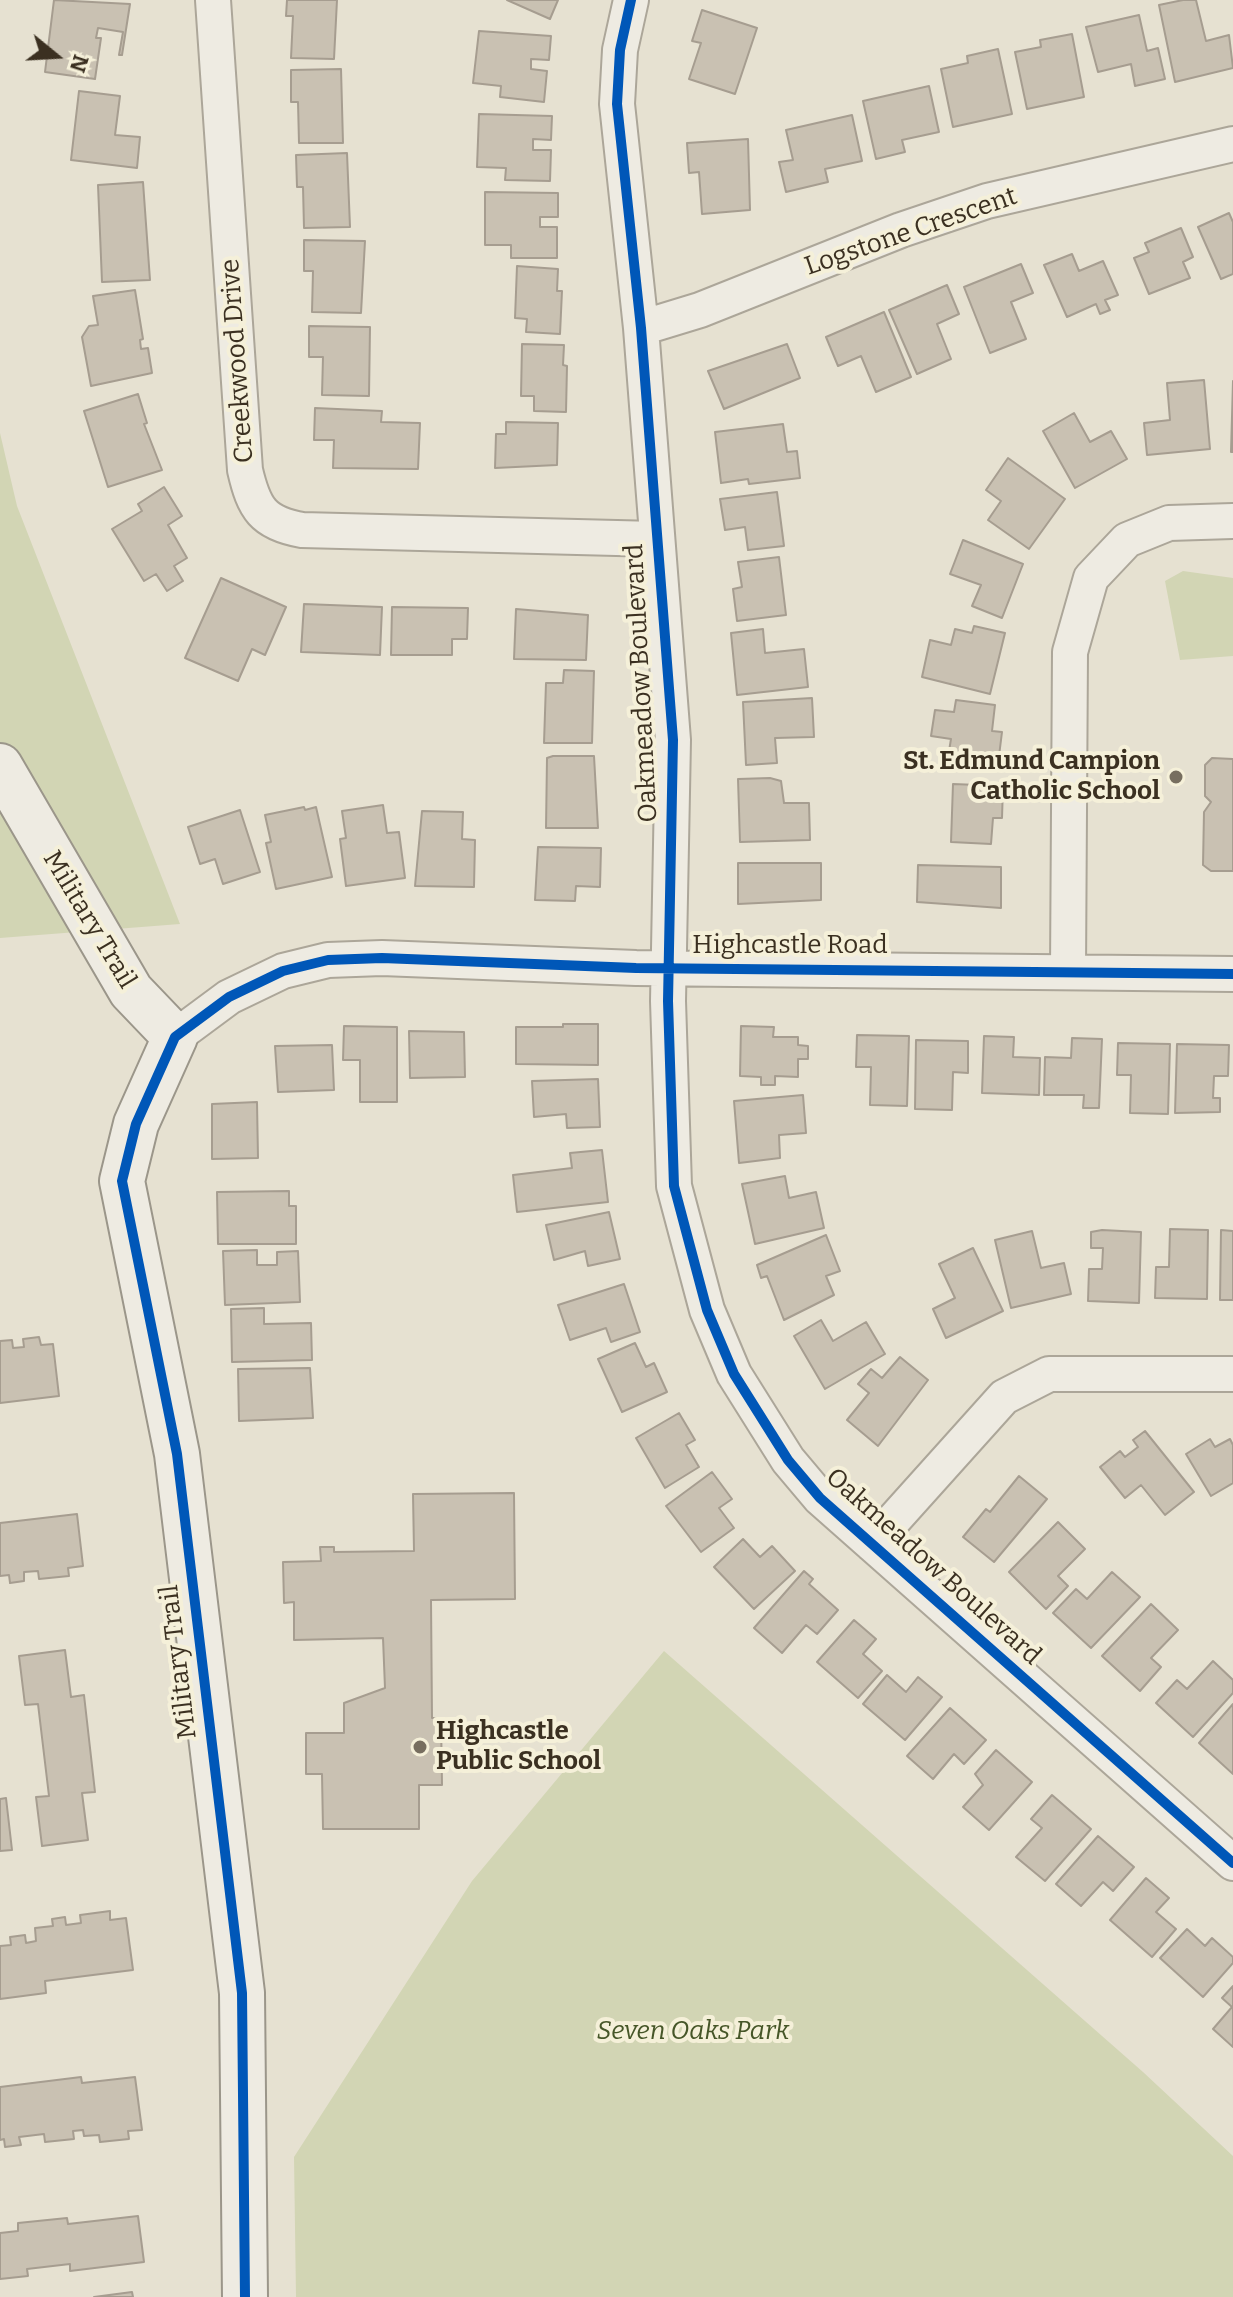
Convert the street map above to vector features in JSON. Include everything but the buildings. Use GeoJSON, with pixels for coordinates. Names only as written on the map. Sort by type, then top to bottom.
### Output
{"type":"FeatureCollection","features":[{"type":"Feature","properties":{"kind":"street","name":"Creekwood Drive"},"geometry":{"type":"LineString","coordinates":[[213,0],[245,470],[250,492],[259,509],[277,525],[302,530],[656,539]]}},
{"type":"Feature","properties":{"kind":"street","name":"Oakmeadow Boulevard"},"geometry":{"type":"LineString","coordinates":[[631,0],[620,50],[617,104],[641,328],[673,740],[668,967],[674,1186],[707,1310],[734,1374],[788,1460],[820,1498],[1233,1863]]}},
{"type":"Feature","properties":{"kind":"street","name":"Logstone Crescent"},"geometry":{"type":"LineString","coordinates":[[641,328],[700,310],[901,230],[987,201],[1233,144]]}},
{"type":"Feature","properties":{"kind":"street"},"geometry":{"type":"LineString","coordinates":[[1068,970],[1070,652],[1091,578],[1127,540],[1169,523],[1233,521]]}},
{"type":"Feature","properties":{"kind":"street","name":"Military Trail"},"geometry":{"type":"LineString","coordinates":[[0,766],[131,991],[175,1037],[136,1124],[122,1181],[177,1454],[242,1993],[245,2297]]}},
{"type":"Feature","properties":{"kind":"street","name":"Highcastle Road"},"geometry":{"type":"LineString","coordinates":[[175,1037],[229,997],[283,971],[318,961],[382,958],[668,967],[1233,974]]}},
{"type":"Feature","properties":{"kind":"street"},"geometry":{"type":"LineString","coordinates":[[872,1544],[1004,1397],[1027,1384],[1049,1374],[1081,1372],[1233,1374]]}},
{"type":"Feature","properties":{"kind":"green space"},"geometry":{"type":"Polygon","coordinates":[[[0,433],[17,506],[180,924],[0,938],[0,433]]]}},
{"type":"Feature","properties":{"kind":"green space"},"geometry":{"type":"Polygon","coordinates":[[[1183,571],[1233,578],[1233,656],[1180,660],[1165,581],[1183,571]]]}},
{"type":"Feature","properties":{"kind":"green space","name":"Seven Oaks Park"},"geometry":{"type":"Polygon","coordinates":[[[664,1651],[1143,2072],[1233,2156],[1233,2297],[296,2297],[294,2157],[472,1881],[664,1651]]]}},
{"type":"Feature","properties":{"kind":"cycle path"},"geometry":{"type":"LineString","coordinates":[[631,0],[620,50],[617,104],[641,328],[673,740],[668,1001],[674,1186],[707,1310],[734,1374],[788,1460],[820,1498],[1233,1863]]}},
{"type":"Feature","properties":{"kind":"cycle path"},"geometry":{"type":"LineString","coordinates":[[245,2297],[242,1993],[177,1454],[122,1181],[136,1124],[175,1037],[229,997],[283,971],[328,960],[382,958],[636,968],[1233,974]]}},
{"type":"Feature","properties":{"kind":"place","name":"St. Edmund Campion Catholic School"},"geometry":{"type":"Point","coordinates":[1176,777]}},
{"type":"Feature","properties":{"kind":"place","name":"Highcastle Public School"},"geometry":{"type":"Point","coordinates":[420,1747]}}]}
